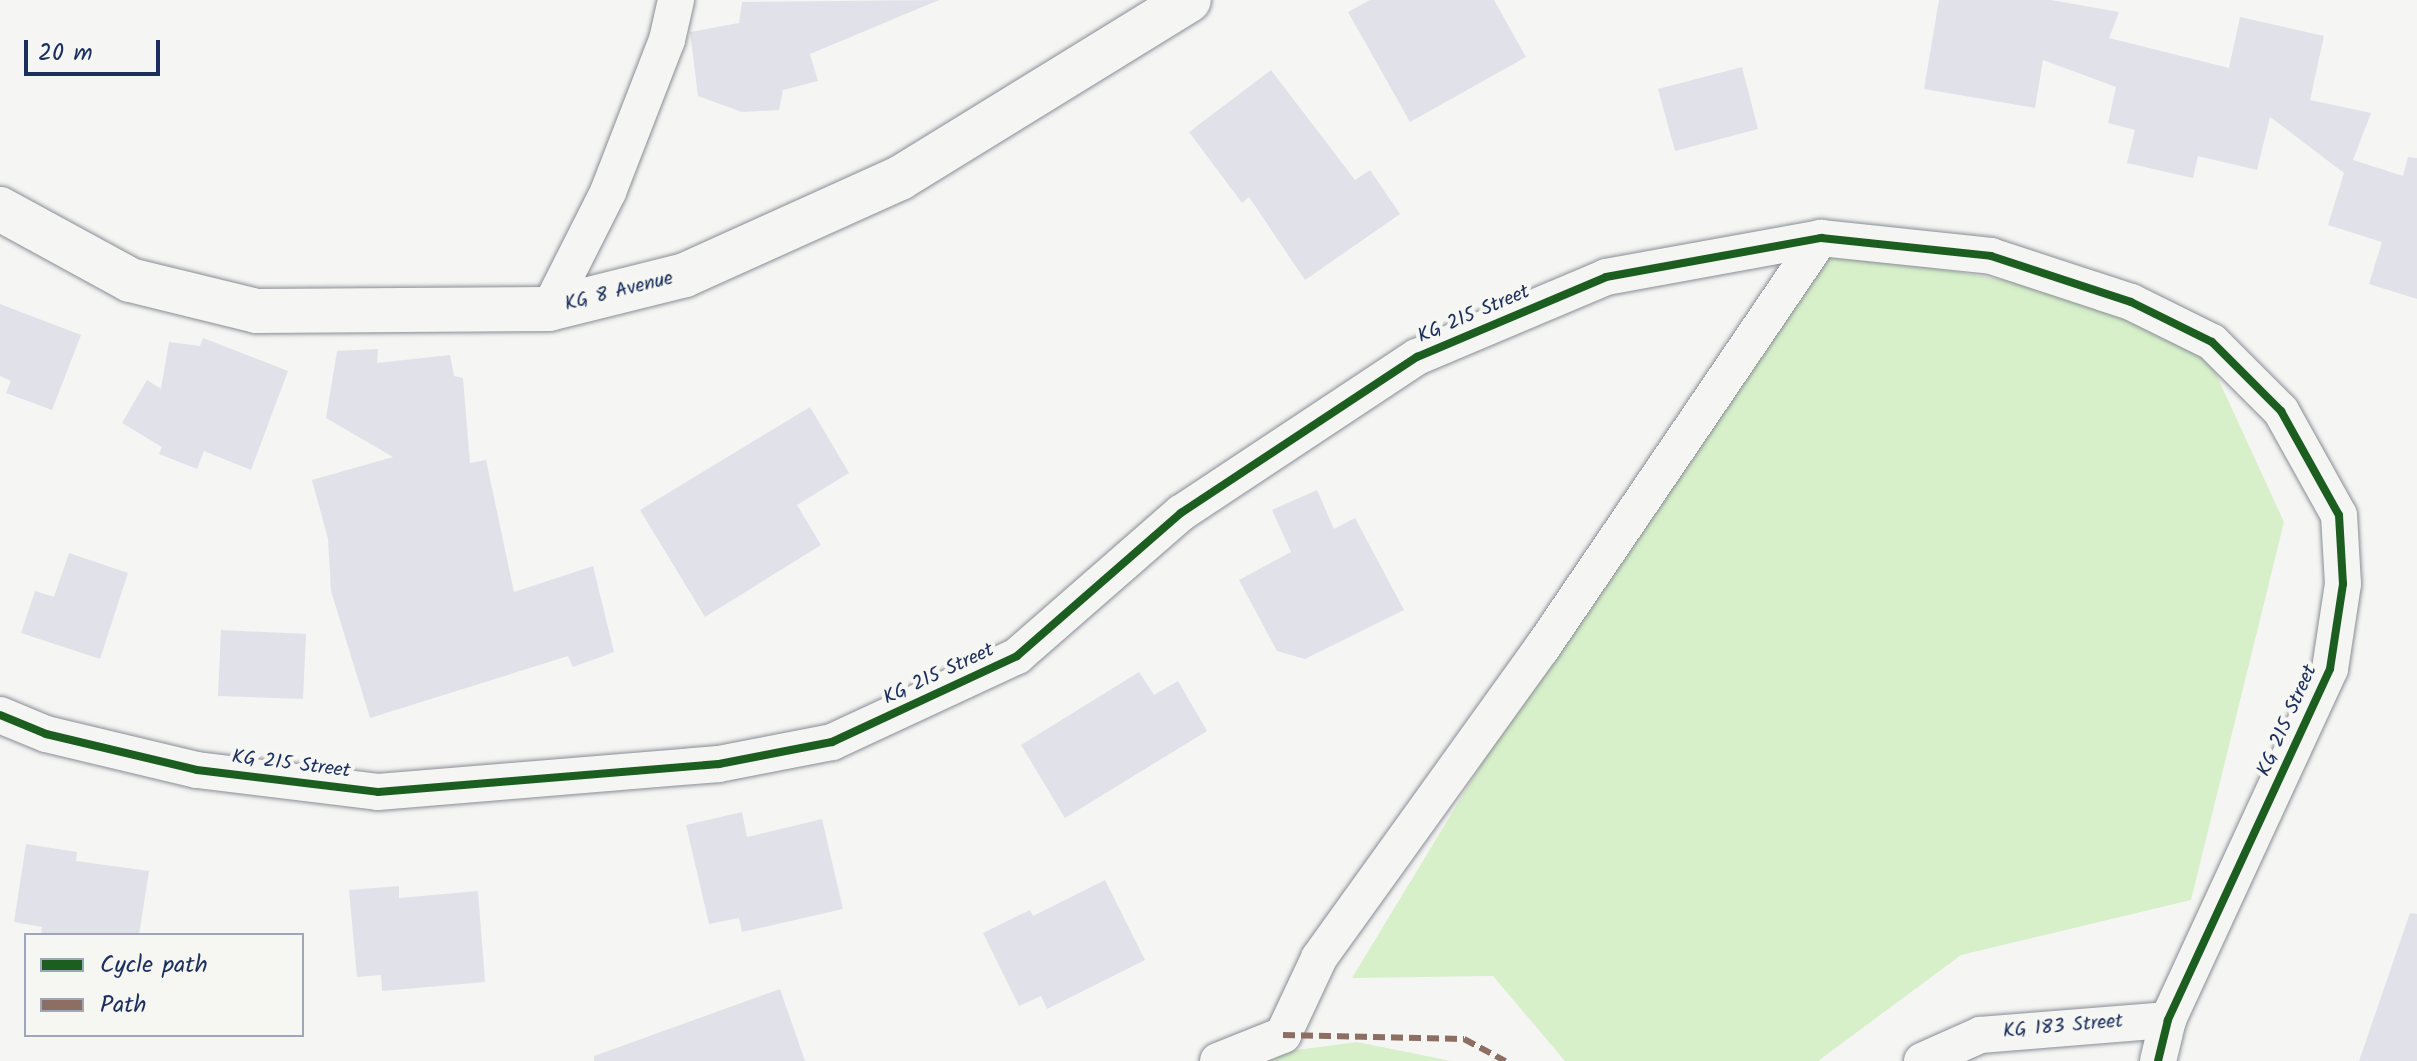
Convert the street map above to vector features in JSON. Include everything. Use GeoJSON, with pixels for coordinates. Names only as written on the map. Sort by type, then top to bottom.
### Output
{"type":"FeatureCollection","features":[{"type":"Feature","properties":{"kind":"street"},"geometry":{"type":"LineString","coordinates":[[549,309],[608,192],[667,40],[676,0]]}},
{"type":"Feature","properties":{"kind":"street","name":"KG 8 Avenue"},"geometry":{"type":"LineString","coordinates":[[0,209],[130,280],[257,311],[549,309],[685,275],[900,178],[1189,0]]}},
{"type":"Feature","properties":{"kind":"street"},"geometry":{"type":"LineString","coordinates":[[1218,1061],[1283,1035],[1319,958],[1542,648],[1821,238]]}},
{"type":"Feature","properties":{"kind":"street","name":"KG 215 Street"},"geometry":{"type":"LineString","coordinates":[[0,715],[46,734],[197,770],[378,792],[719,764],[832,742],[1017,656],[1181,513],[1417,357],[1606,277],[1821,238],[1991,256],[2131,302],[2212,342],[2281,411],[2339,515],[2343,584],[2330,669],[2168,1020]]}},
{"type":"Feature","properties":{"kind":"street"},"geometry":{"type":"LineString","coordinates":[[2158,1061],[2168,1020]]}},
{"type":"Feature","properties":{"kind":"street","name":"KG 183 Street"},"geometry":{"type":"LineString","coordinates":[[1922,1061],[1980,1035],[2168,1020]]}},
{"type":"Feature","properties":{"kind":"green space"},"geometry":{"type":"Polygon","coordinates":[[[1797,243],[2188,313],[2284,522],[2191,900],[1961,955],[1818,1061],[1565,1061],[1493,976],[1352,978],[1797,243]]]}},
{"type":"Feature","properties":{"kind":"green space"},"geometry":{"type":"Polygon","coordinates":[[[1357,1042],[1451,1061],[1247,1061],[1250,1056],[1357,1042]]]}},
{"type":"Feature","properties":{"kind":"building"},"geometry":{"type":"Polygon","coordinates":[[[939,0],[810,54],[818,81],[783,90],[779,110],[742,112],[698,96],[690,32],[739,23],[742,2],[939,0]]]}},
{"type":"Feature","properties":{"kind":"building"},"geometry":{"type":"Polygon","coordinates":[[[1370,0],[1494,0],[1526,57],[1410,122],[1348,12],[1370,0]]]}},
{"type":"Feature","properties":{"kind":"building"},"geometry":{"type":"Polygon","coordinates":[[[1939,0],[2051,0],[2119,12],[2109,38],[2229,68],[2240,17],[2324,36],[2310,100],[2371,113],[2353,160],[2403,176],[2408,157],[2417,158],[2417,299],[2369,284],[2382,242],[2328,225],[2344,173],[2270,117],[2257,170],[2198,156],[2193,178],[2127,163],[2135,130],[2108,123],[2116,87],[2043,60],[2035,108],[1924,89],[1939,0]]]}},
{"type":"Feature","properties":{"kind":"building"},"geometry":{"type":"Polygon","coordinates":[[[1742,67],[1758,129],[1675,151],[1658,89],[1742,67]]]}},
{"type":"Feature","properties":{"kind":"building"},"geometry":{"type":"Polygon","coordinates":[[[1271,70],[1355,180],[1370,170],[1400,214],[1305,280],[1249,197],[1242,203],[1189,132],[1271,70]]]}},
{"type":"Feature","properties":{"kind":"building"},"geometry":{"type":"Polygon","coordinates":[[[0,304],[81,335],[52,410],[6,393],[11,381],[0,376],[0,304]]]}},
{"type":"Feature","properties":{"kind":"building"},"geometry":{"type":"Polygon","coordinates":[[[203,338],[288,371],[251,470],[204,451],[197,469],[159,454],[162,447],[122,423],[147,380],[161,389],[169,342],[200,346],[203,338]]]}},
{"type":"Feature","properties":{"kind":"building"},"geometry":{"type":"Polygon","coordinates":[[[378,349],[377,363],[450,355],[454,376],[463,378],[470,463],[486,460],[514,592],[593,566],[614,652],[573,667],[568,656],[370,718],[331,591],[328,539],[312,480],[393,457],[326,418],[337,351],[378,349]]]}},
{"type":"Feature","properties":{"kind":"building"},"geometry":{"type":"Polygon","coordinates":[[[810,407],[849,473],[797,505],[821,545],[705,617],[640,510],[810,407]]]}},
{"type":"Feature","properties":{"kind":"building"},"geometry":{"type":"Polygon","coordinates":[[[1317,490],[1334,529],[1355,518],[1404,610],[1305,659],[1277,651],[1239,580],[1291,552],[1272,510],[1317,490]]]}},
{"type":"Feature","properties":{"kind":"building"},"geometry":{"type":"Polygon","coordinates":[[[69,553],[128,573],[100,659],[21,633],[35,591],[54,597],[69,553]]]}},
{"type":"Feature","properties":{"kind":"building"},"geometry":{"type":"Polygon","coordinates":[[[221,630],[306,634],[303,699],[218,696],[221,630]]]}},
{"type":"Feature","properties":{"kind":"building"},"geometry":{"type":"Polygon","coordinates":[[[1139,672],[1154,695],[1178,681],[1207,731],[1065,818],[1021,745],[1139,672]]]}},
{"type":"Feature","properties":{"kind":"building"},"geometry":{"type":"Polygon","coordinates":[[[742,812],[747,837],[822,819],[843,909],[742,932],[739,918],[709,924],[686,825],[742,812]]]}},
{"type":"Feature","properties":{"kind":"building"},"geometry":{"type":"Polygon","coordinates":[[[26,844],[77,852],[76,861],[149,871],[139,933],[41,933],[42,927],[14,922],[26,844]]]}},
{"type":"Feature","properties":{"kind":"building"},"geometry":{"type":"Polygon","coordinates":[[[1105,880],[1145,960],[1047,1009],[1041,996],[1019,1006],[983,933],[1030,910],[1033,916],[1105,880]]]}},
{"type":"Feature","properties":{"kind":"building"},"geometry":{"type":"Polygon","coordinates":[[[399,886],[399,898],[478,891],[485,982],[382,991],[381,975],[357,977],[349,890],[399,886]]]}},
{"type":"Feature","properties":{"kind":"building"},"geometry":{"type":"Polygon","coordinates":[[[2410,913],[2417,914],[2417,1061],[2359,1061],[2410,913]]]}},
{"type":"Feature","properties":{"kind":"building"},"geometry":{"type":"Polygon","coordinates":[[[780,989],[805,1061],[594,1061],[594,1056],[780,989]]]}},
{"type":"Feature","properties":{"kind":"marked path"},"geometry":{"type":"LineString","coordinates":[[1283,1035],[1464,1039],[1505,1061]]}},
{"type":"Feature","properties":{"kind":"cycle path"},"geometry":{"type":"LineString","coordinates":[[0,715],[46,734],[197,770],[378,792],[719,764],[832,742],[1017,656],[1181,513],[1417,357],[1606,277],[1821,238],[1991,256],[2131,302],[2212,342],[2281,411],[2339,515],[2343,584],[2330,669],[2168,1020],[2158,1061]]}}]}
